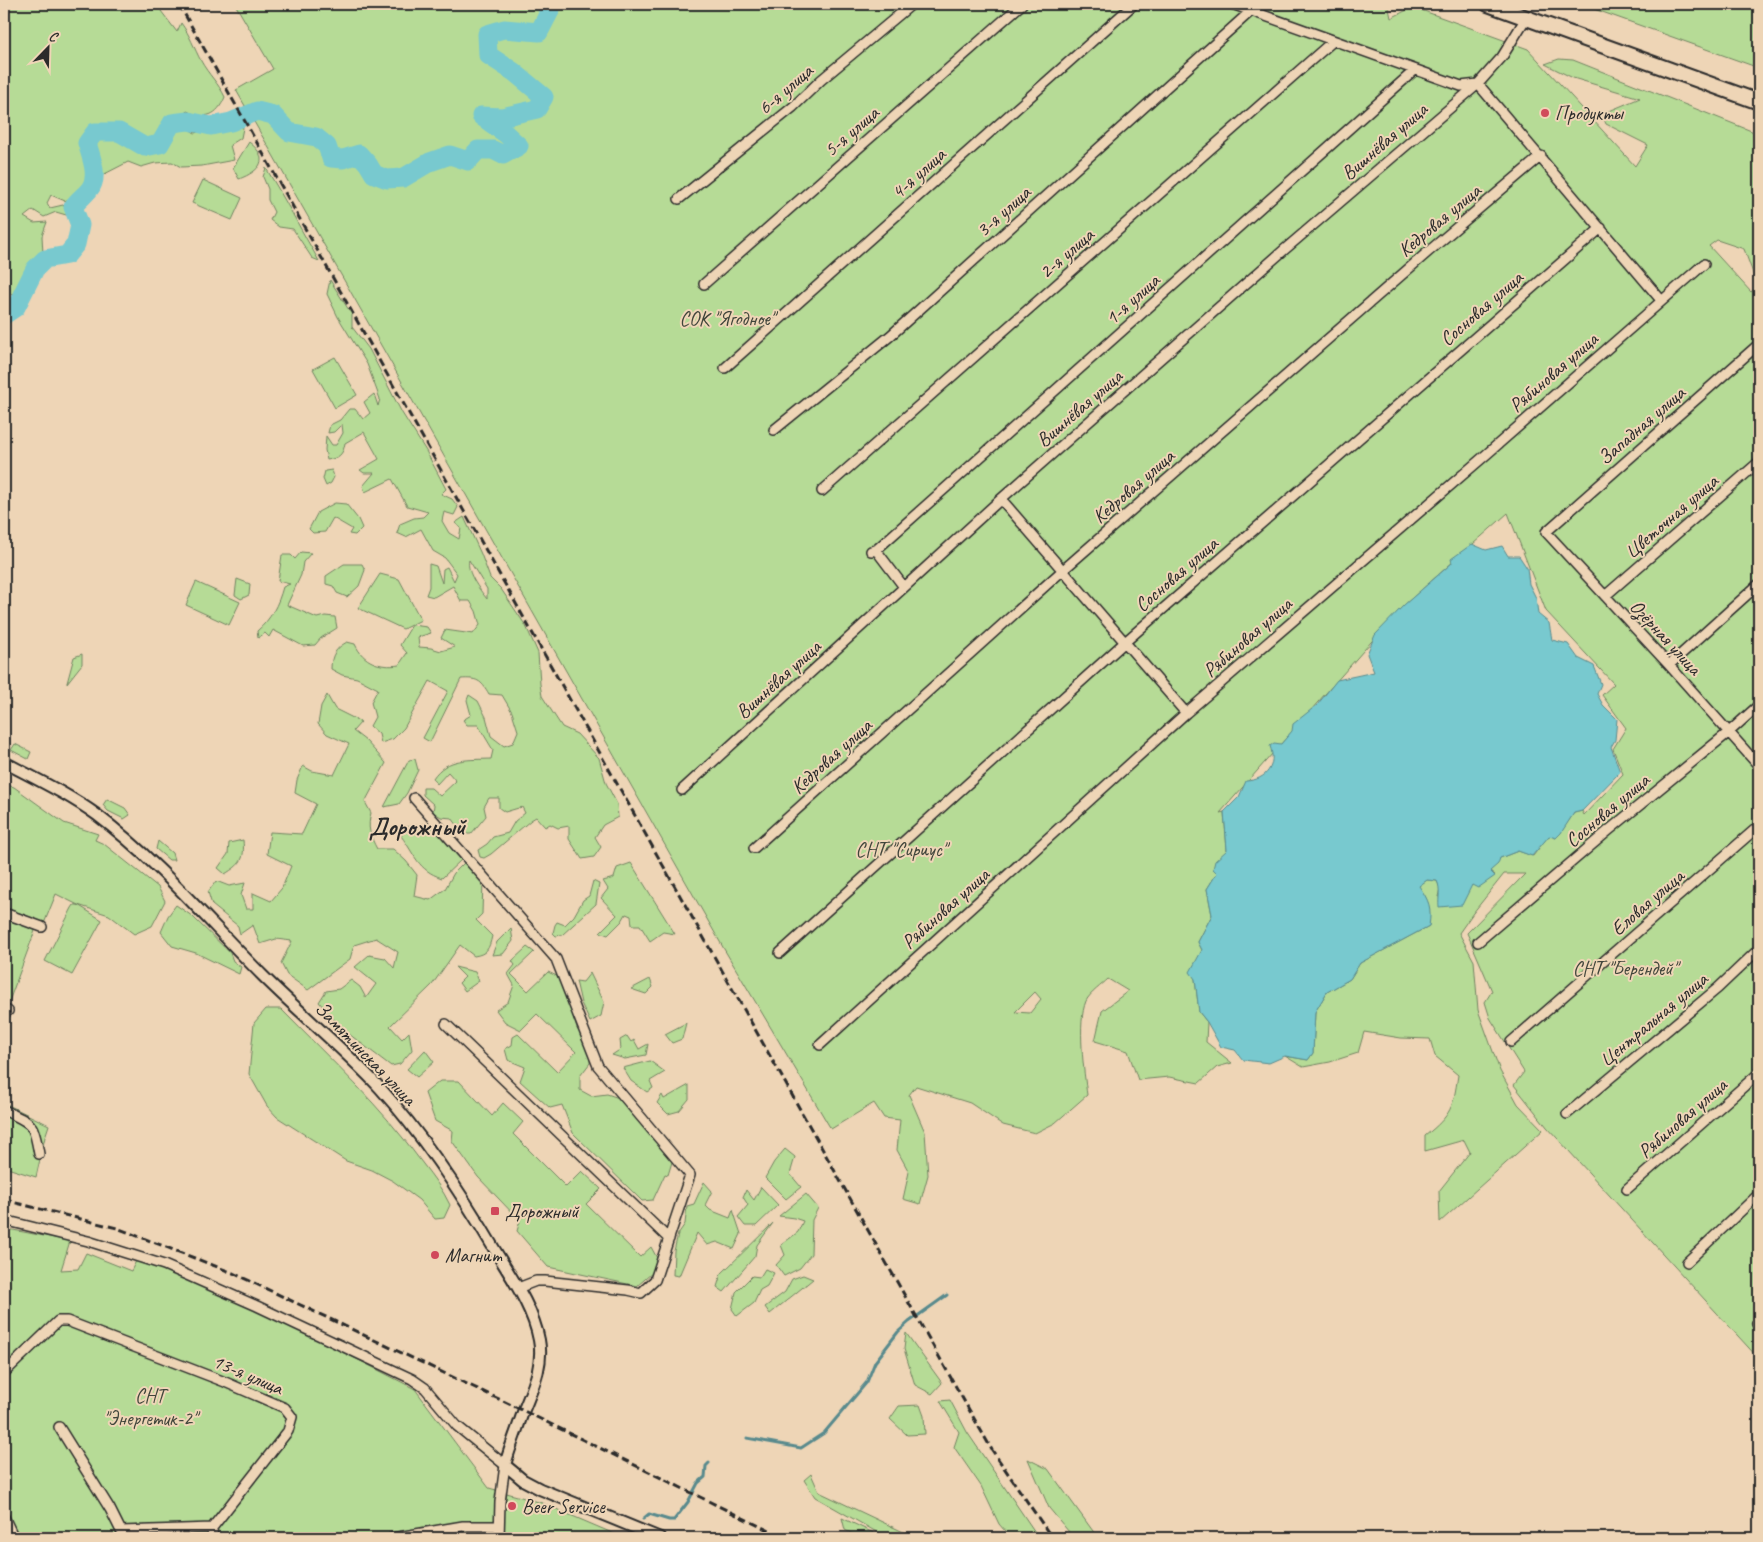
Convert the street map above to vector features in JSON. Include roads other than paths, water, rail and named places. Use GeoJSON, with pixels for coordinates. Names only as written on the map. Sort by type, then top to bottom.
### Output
{"type":"FeatureCollection","features":[{"type":"Feature","properties":{"kind":"main road"},"geometry":{"type":"LineString","coordinates":[[1488,4],[1759,102]]}},
{"type":"Feature","properties":{"kind":"street","name":"6-я улица"},"geometry":{"type":"LineString","coordinates":[[679,199],[792,107],[821,80],[912,4]]}},
{"type":"Feature","properties":{"kind":"street","name":"5-я улица"},"geometry":{"type":"LineString","coordinates":[[704,284],[1022,4]]}},
{"type":"Feature","properties":{"kind":"street","name":"4-я улица"},"geometry":{"type":"LineString","coordinates":[[725,368],[1134,4]]}},
{"type":"Feature","properties":{"kind":"street"},"geometry":{"type":"LineString","coordinates":[[1232,4],[1461,86],[1478,84],[1541,156],[1661,300]]}},
{"type":"Feature","properties":{"kind":"street","name":"3-я улица"},"geometry":{"type":"LineString","coordinates":[[774,430],[890,336],[1252,11]]}},
{"type":"Feature","properties":{"kind":"street","name":"Вишнёвая улица"},"geometry":{"type":"LineString","coordinates":[[682,790],[1001,499],[1284,250],[1478,84],[1502,57],[1526,18]]}},
{"type":"Feature","properties":{"kind":"street","name":"2-я улица"},"geometry":{"type":"LineString","coordinates":[[822,491],[1333,41]]}},
{"type":"Feature","properties":{"kind":"street","name":"1-я улица"},"geometry":{"type":"LineString","coordinates":[[904,587],[873,550],[1415,70]]}},
{"type":"Feature","properties":{"kind":"street","name":"Кедровая улица"},"geometry":{"type":"LineString","coordinates":[[754,848],[1063,570],[1428,251],[1541,156]]}},
{"type":"Feature","properties":{"kind":"street","name":"Сосновая улица"},"geometry":{"type":"LineString","coordinates":[[780,953],[1125,642],[1601,228]]}},
{"type":"Feature","properties":{"kind":"street","name":"Рябиновая улица"},"geometry":{"type":"LineString","coordinates":[[820,1045],[1186,713],[1704,264]]}},
{"type":"Feature","properties":{"kind":"street","name":"Западная улица"},"geometry":{"type":"LineString","coordinates":[[1546,532],[1759,344]]}},
{"type":"Feature","properties":{"kind":"street","name":"Цветочная улица"},"geometry":{"type":"LineString","coordinates":[[1605,596],[1759,462]]}},
{"type":"Feature","properties":{"kind":"street"},"geometry":{"type":"LineString","coordinates":[[1001,499],[1186,713]]}},
{"type":"Feature","properties":{"kind":"street","name":"Озёрная улица"},"geometry":{"type":"LineString","coordinates":[[1546,532],[1759,766]]}},
{"type":"Feature","properties":{"kind":"street"},"geometry":{"type":"LineString","coordinates":[[1669,665],[1759,584]]}},
{"type":"Feature","properties":{"kind":"street","name":"Сосновая улица"},"geometry":{"type":"LineString","coordinates":[[1478,942],[1608,830],[1729,732],[1759,704]]}},
{"type":"Feature","properties":{"kind":"street","name":"Замятинская улица"},"geometry":{"type":"LineString","coordinates":[[4,762],[48,784],[74,800],[97,815],[123,837],[184,894],[263,976],[339,1046],[408,1120],[433,1154],[518,1288],[536,1326],[540,1361],[536,1378],[505,1465]]}},
{"type":"Feature","properties":{"kind":"street"},"geometry":{"type":"LineString","coordinates":[[414,798],[556,959],[598,1066],[690,1175],[655,1280],[641,1293],[628,1290],[536,1281],[518,1288]]}},
{"type":"Feature","properties":{"kind":"street","name":"Еловая улица"},"geometry":{"type":"LineString","coordinates":[[1511,1042],[1759,826]]}},
{"type":"Feature","properties":{"kind":"street"},"geometry":{"type":"LineString","coordinates":[[4,913],[42,927]]}},
{"type":"Feature","properties":{"kind":"street","name":"Центральная улица"},"geometry":{"type":"LineString","coordinates":[[1567,1114],[1718,988],[1759,949]]}},
{"type":"Feature","properties":{"kind":"street"},"geometry":{"type":"LineString","coordinates":[[446,1024],[668,1239]]}},
{"type":"Feature","properties":{"kind":"street","name":"Рябиновая улица"},"geometry":{"type":"LineString","coordinates":[[1627,1189],[1759,1073]]}},
{"type":"Feature","properties":{"kind":"street"},"geometry":{"type":"LineString","coordinates":[[4,1110],[31,1124],[35,1130],[39,1154]]}},
{"type":"Feature","properties":{"kind":"street"},"geometry":{"type":"LineString","coordinates":[[1687,1262],[1759,1194]]}},
{"type":"Feature","properties":{"kind":"street"},"geometry":{"type":"LineString","coordinates":[[4,1220],[88,1241],[164,1265],[351,1349],[412,1379],[425,1388],[456,1426],[523,1480],[540,1489],[660,1538]]}},
{"type":"Feature","properties":{"kind":"street","name":"13-я улица"},"geometry":{"type":"LineString","coordinates":[[4,1373],[58,1321],[67,1321],[225,1382],[285,1408],[292,1417],[288,1431],[212,1528]]}},
{"type":"Feature","properties":{"kind":"street"},"geometry":{"type":"LineString","coordinates":[[59,1428],[110,1509],[121,1531],[212,1528],[213,1538]]}},
{"type":"Feature","properties":{"kind":"street"},"geometry":{"type":"LineString","coordinates":[[499,1538],[500,1502],[505,1465]]}},
{"type":"Feature","properties":{"kind":"street"},"geometry":{"type":"LineString","coordinates":[[4,1516],[14,1538]]}},
{"type":"Feature","properties":{"kind":"street"},"geometry":{"type":"LineString","coordinates":[[392,1538],[463,1526],[499,1526]]}},
{"type":"Feature","properties":{"kind":"water"},"geometry":{"type":"Polygon","coordinates":[[[1472,544],[1486,550],[1502,546],[1508,556],[1519,556],[1527,568],[1529,584],[1536,598],[1538,614],[1549,623],[1552,640],[1568,644],[1578,658],[1594,666],[1601,684],[1597,694],[1603,705],[1617,719],[1615,740],[1611,747],[1620,772],[1582,811],[1574,813],[1556,838],[1549,836],[1532,856],[1518,851],[1500,858],[1498,864],[1490,871],[1495,876],[1478,888],[1472,885],[1462,905],[1439,907],[1437,881],[1427,880],[1419,886],[1429,904],[1429,926],[1360,963],[1350,979],[1327,992],[1315,1012],[1313,1053],[1308,1060],[1285,1056],[1269,1063],[1243,1060],[1235,1050],[1221,1047],[1199,1012],[1195,979],[1190,972],[1202,950],[1198,942],[1212,915],[1207,889],[1217,873],[1213,869],[1215,861],[1227,850],[1224,812],[1239,797],[1246,781],[1260,778],[1268,770],[1272,759],[1270,746],[1274,743],[1281,744],[1292,731],[1293,724],[1317,705],[1337,680],[1374,672],[1367,654],[1375,635],[1404,605],[1452,563],[1451,559],[1472,544]]]}},
{"type":"Feature","properties":{"kind":"waterway"},"geometry":{"type":"LineString","coordinates":[[4,315],[16,307],[35,269],[45,259],[67,255],[76,244],[80,225],[73,207],[89,190],[94,179],[94,167],[87,143],[95,132],[119,132],[145,147],[160,144],[172,123],[188,121],[211,126],[231,122],[257,111],[273,115],[289,132],[316,137],[327,146],[331,158],[343,159],[359,154],[374,174],[387,179],[403,178],[430,162],[450,155],[468,161],[478,150],[493,150],[503,155],[519,146],[481,116],[502,117],[537,109],[544,97],[514,72],[488,55],[487,34],[504,29],[539,32],[551,9],[544,4]]}},
{"type":"Feature","properties":{"kind":"waterway"},"geometry":{"type":"LineString","coordinates":[[747,1438],[801,1448],[824,1433],[867,1382],[875,1362],[898,1332],[947,1295]]}},
{"type":"Feature","properties":{"kind":"waterway"},"geometry":{"type":"LineString","coordinates":[[643,1519],[649,1514],[674,1520],[688,1502],[698,1483],[705,1477],[706,1466],[709,1463]]}},
{"type":"Feature","properties":{"kind":"railway"},"geometry":{"type":"LineString","coordinates":[[179,4],[951,1378],[992,1450],[1052,1538]]}},
{"type":"Feature","properties":{"kind":"railway"},"geometry":{"type":"LineString","coordinates":[[4,1200],[117,1228],[233,1273],[524,1411],[784,1538]]}},
{"type":"Feature","properties":{"kind":"place","name":"Продукты"},"geometry":{"type":"Point","coordinates":[1545,113]}},
{"type":"Feature","properties":{"kind":"place","name":"Дорожный"},"geometry":{"type":"Point","coordinates":[495,1211]}},
{"type":"Feature","properties":{"kind":"place","name":"Магнит"},"geometry":{"type":"Point","coordinates":[435,1255]}},
{"type":"Feature","properties":{"kind":"place","name":"Beer Service"},"geometry":{"type":"Point","coordinates":[512,1506]}},
{"type":"Feature","properties":{"kind":"district","name":"Дорожный"},"geometry":{"type":"Point","coordinates":[417,826]}},
{"type":"Feature","properties":{"kind":"park label","name":"СОК \"Ягодное\""},"geometry":{"type":"Point","coordinates":[727,318]}},
{"type":"Feature","properties":{"kind":"park label","name":"СНТ \"Сириус\""},"geometry":{"type":"Point","coordinates":[901,849]}},
{"type":"Feature","properties":{"kind":"park label","name":"СНТ \"Берендей\""},"geometry":{"type":"Point","coordinates":[1625,968]}},
{"type":"Feature","properties":{"kind":"park label","name":"СHТ \"Энергетик-2\""},"geometry":{"type":"Point","coordinates":[150,1406]}}]}
